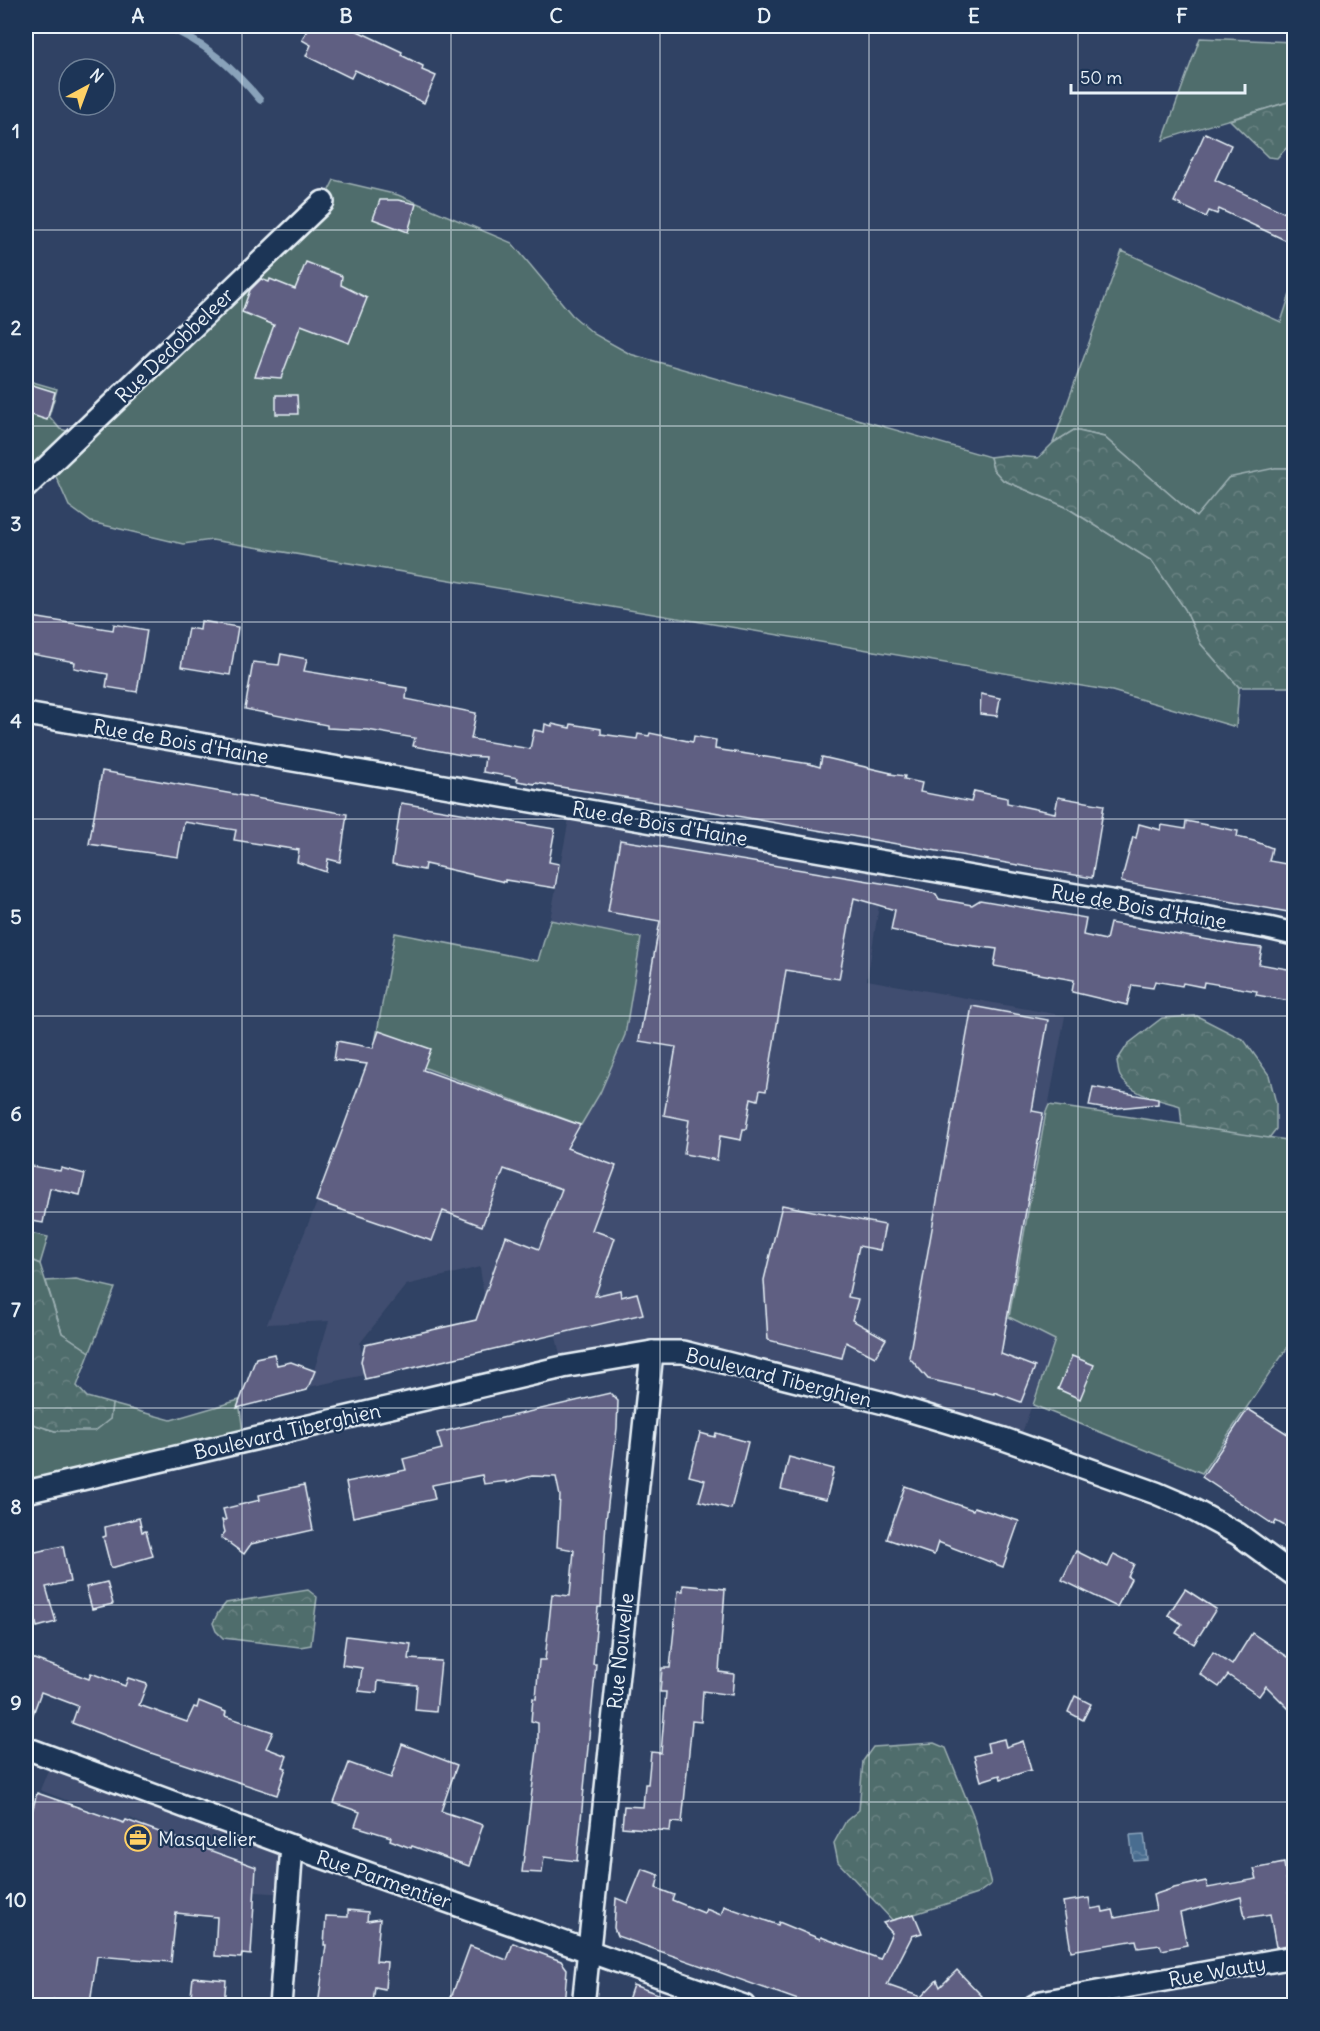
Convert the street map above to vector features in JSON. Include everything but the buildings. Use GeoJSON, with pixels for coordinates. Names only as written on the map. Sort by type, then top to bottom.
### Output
{"type":"FeatureCollection","features":[{"type":"Feature","properties":{"kind":"street","name":"Rue Dedobbeleer"},"geometry":{"type":"LineString","coordinates":[[26,487],[323,202]]}},
{"type":"Feature","properties":{"kind":"street","name":"Rue de Bois d'Haine"},"geometry":{"type":"LineString","coordinates":[[26,714],[1294,934]]}},
{"type":"Feature","properties":{"kind":"street","name":"Boulevard Tiberghien"},"geometry":{"type":"LineString","coordinates":[[26,1492],[563,1366],[652,1352],[683,1352],[888,1404],[1011,1441],[1156,1493],[1238,1534],[1294,1575]]}},
{"type":"Feature","properties":{"kind":"street","name":"Rue Nouvelle"},"geometry":{"type":"LineString","coordinates":[[583,2006],[587,1950],[652,1352]]}},
{"type":"Feature","properties":{"kind":"street","name":"Rue Parmentier"},"geometry":{"type":"LineString","coordinates":[[26,1748],[292,1846],[744,2006]]}},
{"type":"Feature","properties":{"kind":"street"},"geometry":{"type":"LineString","coordinates":[[280,2006],[292,1846]]}},
{"type":"Feature","properties":{"kind":"street","name":"Rue Wauty"},"geometry":{"type":"LineString","coordinates":[[1034,2006],[1041,2002],[1294,1957]]}},
{"type":"Feature","properties":{"kind":"shaded area"},"geometry":{"type":"Polygon","coordinates":[[[571,808],[886,862],[867,980],[1065,1016],[1009,1317],[1055,1340],[1018,1444],[683,1352],[563,1367],[555,1333],[485,1305],[480,1267],[406,1285],[360,1343],[364,1375],[309,1387],[329,1321],[267,1324],[320,1195],[347,1114],[374,1049],[581,1125],[600,1093],[625,1036],[640,938],[550,920],[571,808]]]}},
{"type":"Feature","properties":{"kind":"shaded area"},"geometry":{"type":"Polygon","coordinates":[[[53,1758],[292,1846],[290,1894],[255,1892],[258,1867],[168,1834],[159,1836],[142,1831],[143,1824],[130,1818],[128,1824],[40,1790],[53,1758]]]}},
{"type":"Feature","properties":{"kind":"green space"},"geometry":{"type":"Polygon","coordinates":[[[1200,38],[1294,42],[1294,98],[1288,102],[1163,140],[1200,38]]]}},
{"type":"Feature","properties":{"kind":"green space"},"geometry":{"type":"Polygon","coordinates":[[[1294,98],[1294,140],[1277,158],[1268,157],[1230,120],[1288,102],[1294,98]]]}},
{"type":"Feature","properties":{"kind":"green space"},"geometry":{"type":"Polygon","coordinates":[[[334,180],[398,195],[512,243],[572,315],[594,334],[630,354],[990,457],[993,469],[1003,480],[1066,507],[1152,561],[1185,609],[1201,644],[1239,687],[1236,727],[1112,691],[212,540],[183,544],[91,522],[69,506],[50,463],[26,488],[26,380],[57,389],[49,416],[60,429],[79,434],[323,202],[334,180]]]}},
{"type":"Feature","properties":{"kind":"green space"},"geometry":{"type":"Polygon","coordinates":[[[1122,251],[1281,322],[1294,282],[1294,468],[1275,468],[1211,500],[1196,517],[1104,437],[1074,430],[1053,443],[1122,251]]]}},
{"type":"Feature","properties":{"kind":"green space"},"geometry":{"type":"Polygon","coordinates":[[[1074,430],[1104,437],[1196,517],[1228,478],[1275,468],[1294,468],[1294,687],[1239,687],[1201,644],[1185,609],[1152,561],[1066,507],[1003,480],[993,469],[990,457],[1005,455],[1038,458],[1053,443],[1074,430]]]}},
{"type":"Feature","properties":{"kind":"green space"},"geometry":{"type":"Polygon","coordinates":[[[550,920],[641,938],[625,1035],[600,1093],[581,1125],[374,1049],[395,933],[538,961],[550,920]]]}},
{"type":"Feature","properties":{"kind":"green space"},"geometry":{"type":"Polygon","coordinates":[[[1197,1016],[1244,1040],[1269,1075],[1276,1103],[1276,1129],[1269,1138],[1182,1125],[1180,1106],[1138,1092],[1120,1076],[1117,1061],[1128,1044],[1162,1018],[1197,1016]]]}},
{"type":"Feature","properties":{"kind":"green space"},"geometry":{"type":"Polygon","coordinates":[[[1049,1105],[1294,1141],[1294,1338],[1202,1473],[1033,1405],[1055,1340],[1009,1317],[1049,1105]]]}},
{"type":"Feature","properties":{"kind":"green space"},"geometry":{"type":"Polygon","coordinates":[[[26,1232],[48,1237],[40,1264],[26,1258],[26,1232]]]}},
{"type":"Feature","properties":{"kind":"green space"},"geometry":{"type":"Polygon","coordinates":[[[26,1258],[40,1264],[62,1333],[90,1352],[77,1386],[87,1397],[112,1404],[110,1419],[95,1431],[55,1431],[26,1422],[26,1258]]]}},
{"type":"Feature","properties":{"kind":"green space"},"geometry":{"type":"Polygon","coordinates":[[[76,1279],[115,1288],[90,1352],[62,1333],[46,1281],[76,1279]]]}},
{"type":"Feature","properties":{"kind":"green space"},"geometry":{"type":"Polygon","coordinates":[[[239,1400],[244,1441],[26,1492],[26,1422],[55,1431],[110,1419],[112,1404],[171,1420],[239,1400]]]}},
{"type":"Feature","properties":{"kind":"green space"},"geometry":{"type":"Polygon","coordinates":[[[308,1590],[317,1597],[311,1645],[300,1647],[223,1638],[216,1631],[213,1623],[226,1603],[308,1590]]]}},
{"type":"Feature","properties":{"kind":"green space"},"geometry":{"type":"Polygon","coordinates":[[[934,1743],[946,1748],[973,1815],[991,1884],[977,1894],[893,1921],[838,1862],[834,1843],[846,1821],[859,1810],[863,1761],[873,1747],[934,1743]]]}},
{"type":"Feature","properties":{"kind":"water"},"geometry":{"type":"Polygon","coordinates":[[[1144,1834],[1147,1859],[1133,1860],[1130,1835],[1144,1834]]]}},
{"type":"Feature","properties":{"kind":"waterway"},"geometry":{"type":"LineString","coordinates":[[164,26],[192,39],[217,57],[260,100]]}},
{"type":"Feature","properties":{"kind":"place","name":"Masquelier"},"geometry":{"type":"Point","coordinates":[138,1838]}}]}
